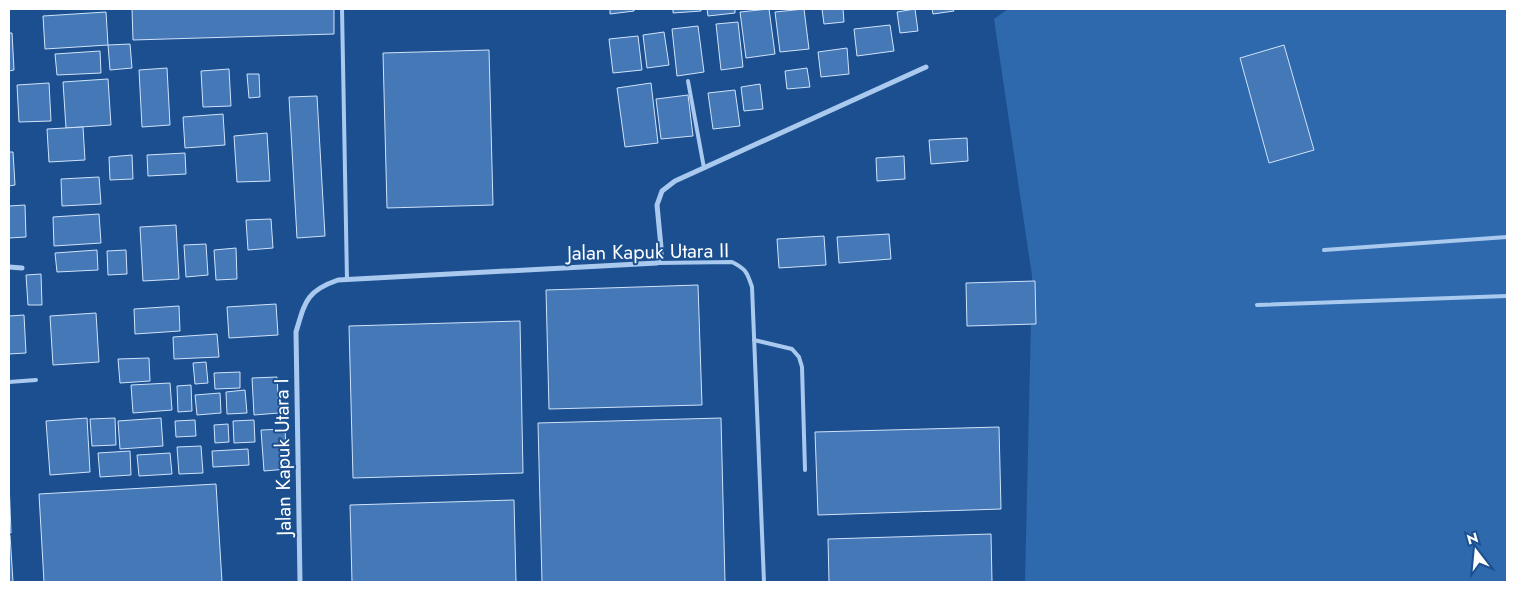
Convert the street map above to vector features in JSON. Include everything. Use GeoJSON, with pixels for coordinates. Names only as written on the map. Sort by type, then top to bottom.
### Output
{"type":"FeatureCollection","features":[{"type":"Feature","properties":{"kind":"street"},"geometry":{"type":"LineString","coordinates":[[657,263],[661,256],[658,205],[662,191],[675,181],[926,67]]}},
{"type":"Feature","properties":{"kind":"street","name":"Jalan Kapuk Utara II"},"geometry":{"type":"LineString","coordinates":[[296,332],[304,303],[312,293],[326,284],[338,280],[657,263]]}},
{"type":"Feature","properties":{"kind":"street"},"geometry":{"type":"LineString","coordinates":[[9,267],[22,268]]}},
{"type":"Feature","properties":{"kind":"street","name":"Jalan Kapuk Utara I"},"geometry":{"type":"LineString","coordinates":[[296,332],[300,582]]}},
{"type":"Feature","properties":{"kind":"lane"},"geometry":{"type":"LineString","coordinates":[[342,9],[347,280]]}},
{"type":"Feature","properties":{"kind":"lane"},"geometry":{"type":"LineString","coordinates":[[688,81],[704,168]]}},
{"type":"Feature","properties":{"kind":"lane"},"geometry":{"type":"LineString","coordinates":[[1324,250],[1507,237]]}},
{"type":"Feature","properties":{"kind":"lane","name":"Jalan Kapuk Utara II"},"geometry":{"type":"LineString","coordinates":[[657,263],[732,262],[747,272],[752,287],[764,582]]}},
{"type":"Feature","properties":{"kind":"lane"},"geometry":{"type":"LineString","coordinates":[[1257,305],[1507,296]]}},
{"type":"Feature","properties":{"kind":"lane"},"geometry":{"type":"LineString","coordinates":[[754,340],[792,348],[800,357],[802,367],[805,470]]}},
{"type":"Feature","properties":{"kind":"lane"},"geometry":{"type":"LineString","coordinates":[[9,382],[36,380]]}},
{"type":"Feature","properties":{"kind":"shaded area"},"geometry":{"type":"Polygon","coordinates":[[[1008,9],[1507,9],[1507,582],[1025,582],[1032,276],[994,19],[1008,9]]]}},
{"type":"Feature","properties":{"kind":"building"},"geometry":{"type":"Polygon","coordinates":[[[132,9],[334,9],[334,34],[133,40],[132,9]]]}},
{"type":"Feature","properties":{"kind":"building"},"geometry":{"type":"Polygon","coordinates":[[[610,9],[634,9],[634,11],[610,14],[610,9]]]}},
{"type":"Feature","properties":{"kind":"building"},"geometry":{"type":"Polygon","coordinates":[[[673,9],[701,9],[701,11],[673,13],[673,9]]]}},
{"type":"Feature","properties":{"kind":"building"},"geometry":{"type":"Polygon","coordinates":[[[707,9],[735,9],[735,13],[708,16],[707,9]]]}},
{"type":"Feature","properties":{"kind":"building"},"geometry":{"type":"Polygon","coordinates":[[[769,9],[775,54],[746,58],[740,12],[769,9]]]}},
{"type":"Feature","properties":{"kind":"building"},"geometry":{"type":"Polygon","coordinates":[[[804,9],[809,49],[780,52],[775,12],[804,9]]]}},
{"type":"Feature","properties":{"kind":"building"},"geometry":{"type":"Polygon","coordinates":[[[822,9],[843,9],[844,22],[824,24],[822,9]]]}},
{"type":"Feature","properties":{"kind":"building"},"geometry":{"type":"Polygon","coordinates":[[[915,9],[918,31],[900,33],[897,12],[915,9]]]}},
{"type":"Feature","properties":{"kind":"building"},"geometry":{"type":"Polygon","coordinates":[[[932,9],[953,9],[954,11],[933,14],[932,9]]]}},
{"type":"Feature","properties":{"kind":"building"},"geometry":{"type":"Polygon","coordinates":[[[106,12],[108,45],[45,49],[43,16],[106,12]]]}},
{"type":"Feature","properties":{"kind":"building"},"geometry":{"type":"Polygon","coordinates":[[[738,22],[743,67],[721,70],[716,24],[738,22]]]}},
{"type":"Feature","properties":{"kind":"building"},"geometry":{"type":"Polygon","coordinates":[[[890,25],[894,51],[857,56],[854,29],[890,25]]]}},
{"type":"Feature","properties":{"kind":"building"},"geometry":{"type":"Polygon","coordinates":[[[698,26],[704,72],[677,76],[672,29],[698,26]]]}},
{"type":"Feature","properties":{"kind":"building"},"geometry":{"type":"Polygon","coordinates":[[[664,32],[669,65],[647,68],[643,35],[664,32]]]}},
{"type":"Feature","properties":{"kind":"building"},"geometry":{"type":"Polygon","coordinates":[[[9,33],[12,33],[14,70],[9,71],[9,33]]]}},
{"type":"Feature","properties":{"kind":"building"},"geometry":{"type":"Polygon","coordinates":[[[638,36],[642,70],[613,73],[609,39],[638,36]]]}},
{"type":"Feature","properties":{"kind":"building"},"geometry":{"type":"Polygon","coordinates":[[[130,44],[132,68],[110,70],[108,45],[130,44]]]}},
{"type":"Feature","properties":{"kind":"building"},"geometry":{"type":"Polygon","coordinates":[[[1284,45],[1314,150],[1269,163],[1240,58],[1284,45]]]}},
{"type":"Feature","properties":{"kind":"building"},"geometry":{"type":"Polygon","coordinates":[[[847,48],[849,74],[821,77],[818,52],[847,48]]]}},
{"type":"Feature","properties":{"kind":"building"},"geometry":{"type":"Polygon","coordinates":[[[489,50],[493,205],[387,208],[383,53],[489,50]]]}},
{"type":"Feature","properties":{"kind":"building"},"geometry":{"type":"Polygon","coordinates":[[[100,51],[101,73],[57,75],[55,54],[100,51]]]}},
{"type":"Feature","properties":{"kind":"building"},"geometry":{"type":"Polygon","coordinates":[[[167,68],[170,125],[142,127],[139,70],[167,68]]]}},
{"type":"Feature","properties":{"kind":"building"},"geometry":{"type":"Polygon","coordinates":[[[807,68],[810,87],[787,89],[785,71],[807,68]]]}},
{"type":"Feature","properties":{"kind":"building"},"geometry":{"type":"Polygon","coordinates":[[[229,69],[231,106],[203,107],[201,71],[229,69]]]}},
{"type":"Feature","properties":{"kind":"building"},"geometry":{"type":"Polygon","coordinates":[[[247,74],[259,74],[260,97],[249,98],[247,74]]]}},
{"type":"Feature","properties":{"kind":"building"},"geometry":{"type":"Polygon","coordinates":[[[108,79],[111,125],[66,128],[63,82],[108,79]]]}},
{"type":"Feature","properties":{"kind":"building"},"geometry":{"type":"Polygon","coordinates":[[[49,83],[51,121],[19,122],[17,85],[49,83]]]}},
{"type":"Feature","properties":{"kind":"building"},"geometry":{"type":"Polygon","coordinates":[[[651,83],[658,143],[625,147],[617,88],[651,83]]]}},
{"type":"Feature","properties":{"kind":"building"},"geometry":{"type":"Polygon","coordinates":[[[760,84],[763,109],[744,111],[741,87],[760,84]]]}},
{"type":"Feature","properties":{"kind":"building"},"geometry":{"type":"Polygon","coordinates":[[[735,90],[740,126],[713,129],[708,93],[735,90]]]}},
{"type":"Feature","properties":{"kind":"building"},"geometry":{"type":"Polygon","coordinates":[[[688,95],[693,136],[661,139],[656,99],[688,95]]]}},
{"type":"Feature","properties":{"kind":"building"},"geometry":{"type":"Polygon","coordinates":[[[317,96],[325,236],[297,238],[289,97],[317,96]]]}},
{"type":"Feature","properties":{"kind":"building"},"geometry":{"type":"Polygon","coordinates":[[[223,114],[225,145],[185,148],[183,117],[223,114]]]}},
{"type":"Feature","properties":{"kind":"building"},"geometry":{"type":"Polygon","coordinates":[[[83,127],[85,160],[49,162],[47,129],[83,127]]]}},
{"type":"Feature","properties":{"kind":"building"},"geometry":{"type":"Polygon","coordinates":[[[267,133],[270,181],[237,182],[234,136],[267,133]]]}},
{"type":"Feature","properties":{"kind":"building"},"geometry":{"type":"Polygon","coordinates":[[[967,138],[968,161],[931,164],[929,140],[967,138]]]}},
{"type":"Feature","properties":{"kind":"building"},"geometry":{"type":"Polygon","coordinates":[[[9,152],[13,152],[15,185],[9,186],[9,152]]]}},
{"type":"Feature","properties":{"kind":"building"},"geometry":{"type":"Polygon","coordinates":[[[185,153],[186,174],[148,176],[147,155],[185,153]]]}},
{"type":"Feature","properties":{"kind":"building"},"geometry":{"type":"Polygon","coordinates":[[[132,155],[133,179],[110,180],[109,157],[132,155]]]}},
{"type":"Feature","properties":{"kind":"building"},"geometry":{"type":"Polygon","coordinates":[[[904,156],[905,179],[877,181],[876,158],[904,156]]]}},
{"type":"Feature","properties":{"kind":"building"},"geometry":{"type":"Polygon","coordinates":[[[99,177],[101,204],[62,206],[61,179],[99,177]]]}},
{"type":"Feature","properties":{"kind":"building"},"geometry":{"type":"Polygon","coordinates":[[[25,205],[26,237],[9,238],[9,206],[25,205]]]}},
{"type":"Feature","properties":{"kind":"building"},"geometry":{"type":"Polygon","coordinates":[[[99,214],[101,243],[54,246],[53,217],[99,214]]]}},
{"type":"Feature","properties":{"kind":"building"},"geometry":{"type":"Polygon","coordinates":[[[271,219],[273,248],[248,250],[246,220],[271,219]]]}},
{"type":"Feature","properties":{"kind":"building"},"geometry":{"type":"Polygon","coordinates":[[[176,225],[179,279],[143,281],[140,227],[176,225]]]}},
{"type":"Feature","properties":{"kind":"building"},"geometry":{"type":"Polygon","coordinates":[[[889,234],[891,259],[839,263],[837,237],[889,234]]]}},
{"type":"Feature","properties":{"kind":"building"},"geometry":{"type":"Polygon","coordinates":[[[824,236],[826,265],[779,268],[777,239],[824,236]]]}},
{"type":"Feature","properties":{"kind":"building"},"geometry":{"type":"Polygon","coordinates":[[[206,244],[208,275],[186,277],[184,245],[206,244]]]}},
{"type":"Feature","properties":{"kind":"building"},"geometry":{"type":"Polygon","coordinates":[[[236,248],[237,279],[216,280],[214,250],[236,248]]]}},
{"type":"Feature","properties":{"kind":"building"},"geometry":{"type":"Polygon","coordinates":[[[97,250],[98,270],[57,272],[55,253],[97,250]]]}},
{"type":"Feature","properties":{"kind":"building"},"geometry":{"type":"Polygon","coordinates":[[[126,250],[127,274],[108,275],[107,251],[126,250]]]}},
{"type":"Feature","properties":{"kind":"building"},"geometry":{"type":"Polygon","coordinates":[[[41,274],[42,305],[28,305],[26,275],[41,274]]]}},
{"type":"Feature","properties":{"kind":"building"},"geometry":{"type":"Polygon","coordinates":[[[1035,281],[1036,324],[967,326],[966,283],[1035,281]]]}},
{"type":"Feature","properties":{"kind":"building"},"geometry":{"type":"Polygon","coordinates":[[[698,285],[702,405],[549,409],[546,290],[698,285]]]}},
{"type":"Feature","properties":{"kind":"building"},"geometry":{"type":"Polygon","coordinates":[[[276,304],[278,335],[229,338],[227,307],[276,304]]]}},
{"type":"Feature","properties":{"kind":"building"},"geometry":{"type":"Polygon","coordinates":[[[179,306],[180,331],[135,334],[134,309],[179,306]]]}},
{"type":"Feature","properties":{"kind":"building"},"geometry":{"type":"Polygon","coordinates":[[[96,313],[99,362],[53,365],[50,316],[96,313]]]}},
{"type":"Feature","properties":{"kind":"building"},"geometry":{"type":"Polygon","coordinates":[[[24,315],[26,353],[9,354],[9,316],[24,315]]]}},
{"type":"Feature","properties":{"kind":"building"},"geometry":{"type":"Polygon","coordinates":[[[520,321],[523,473],[353,478],[349,326],[520,321]]]}},
{"type":"Feature","properties":{"kind":"building"},"geometry":{"type":"Polygon","coordinates":[[[217,334],[219,357],[174,359],[173,337],[217,334]]]}},
{"type":"Feature","properties":{"kind":"building"},"geometry":{"type":"Polygon","coordinates":[[[149,358],[150,381],[120,383],[118,359],[149,358]]]}},
{"type":"Feature","properties":{"kind":"building"},"geometry":{"type":"Polygon","coordinates":[[[206,362],[208,383],[195,384],[193,363],[206,362]]]}},
{"type":"Feature","properties":{"kind":"building"},"geometry":{"type":"Polygon","coordinates":[[[240,372],[240,388],[215,389],[214,373],[240,372]]]}},
{"type":"Feature","properties":{"kind":"building"},"geometry":{"type":"Polygon","coordinates":[[[277,377],[279,413],[254,415],[252,378],[277,377]]]}},
{"type":"Feature","properties":{"kind":"building"},"geometry":{"type":"Polygon","coordinates":[[[170,383],[172,410],[133,413],[131,385],[170,383]]]}},
{"type":"Feature","properties":{"kind":"building"},"geometry":{"type":"Polygon","coordinates":[[[191,385],[192,411],[178,412],[177,386],[191,385]]]}},
{"type":"Feature","properties":{"kind":"building"},"geometry":{"type":"Polygon","coordinates":[[[245,390],[247,413],[227,414],[226,392],[245,390]]]}},
{"type":"Feature","properties":{"kind":"building"},"geometry":{"type":"Polygon","coordinates":[[[220,393],[221,413],[197,415],[195,395],[220,393]]]}},
{"type":"Feature","properties":{"kind":"building"},"geometry":{"type":"Polygon","coordinates":[[[87,418],[90,472],[50,475],[46,421],[87,418]]]}},
{"type":"Feature","properties":{"kind":"building"},"geometry":{"type":"Polygon","coordinates":[[[115,418],[116,445],[92,446],[90,419],[115,418]]]}},
{"type":"Feature","properties":{"kind":"building"},"geometry":{"type":"Polygon","coordinates":[[[161,418],[163,446],[120,449],[118,421],[161,418]]]}},
{"type":"Feature","properties":{"kind":"building"},"geometry":{"type":"Polygon","coordinates":[[[721,418],[725,582],[542,582],[538,423],[721,418]]]}},
{"type":"Feature","properties":{"kind":"building"},"geometry":{"type":"Polygon","coordinates":[[[195,420],[196,436],[176,437],[175,421],[195,420]]]}},
{"type":"Feature","properties":{"kind":"building"},"geometry":{"type":"Polygon","coordinates":[[[254,420],[255,442],[234,443],[233,421],[254,420]]]}},
{"type":"Feature","properties":{"kind":"building"},"geometry":{"type":"Polygon","coordinates":[[[228,424],[229,442],[215,443],[214,425],[228,424]]]}},
{"type":"Feature","properties":{"kind":"building"},"geometry":{"type":"Polygon","coordinates":[[[999,427],[1001,509],[818,515],[815,432],[999,427]]]}},
{"type":"Feature","properties":{"kind":"building"},"geometry":{"type":"Polygon","coordinates":[[[285,429],[287,469],[264,471],[261,430],[285,429]]]}},
{"type":"Feature","properties":{"kind":"building"},"geometry":{"type":"Polygon","coordinates":[[[201,446],[203,473],[179,474],[177,447],[201,446]]]}},
{"type":"Feature","properties":{"kind":"building"},"geometry":{"type":"Polygon","coordinates":[[[248,449],[249,465],[213,467],[212,451],[248,449]]]}},
{"type":"Feature","properties":{"kind":"building"},"geometry":{"type":"Polygon","coordinates":[[[130,451],[131,475],[100,477],[98,453],[130,451]]]}},
{"type":"Feature","properties":{"kind":"building"},"geometry":{"type":"Polygon","coordinates":[[[170,453],[172,474],[139,476],[137,455],[170,453]]]}},
{"type":"Feature","properties":{"kind":"building"},"geometry":{"type":"Polygon","coordinates":[[[9,480],[11,533],[9,533],[9,480]]]}},
{"type":"Feature","properties":{"kind":"building"},"geometry":{"type":"Polygon","coordinates":[[[216,484],[222,582],[44,582],[39,494],[216,484]]]}},
{"type":"Feature","properties":{"kind":"building"},"geometry":{"type":"Polygon","coordinates":[[[514,500],[516,582],[352,582],[350,505],[514,500]]]}},
{"type":"Feature","properties":{"kind":"building"},"geometry":{"type":"Polygon","coordinates":[[[991,534],[992,582],[829,582],[828,539],[991,534]]]}},
{"type":"Feature","properties":{"kind":"building"},"geometry":{"type":"Polygon","coordinates":[[[10,535],[13,582],[9,582],[10,535]]]}}]}
